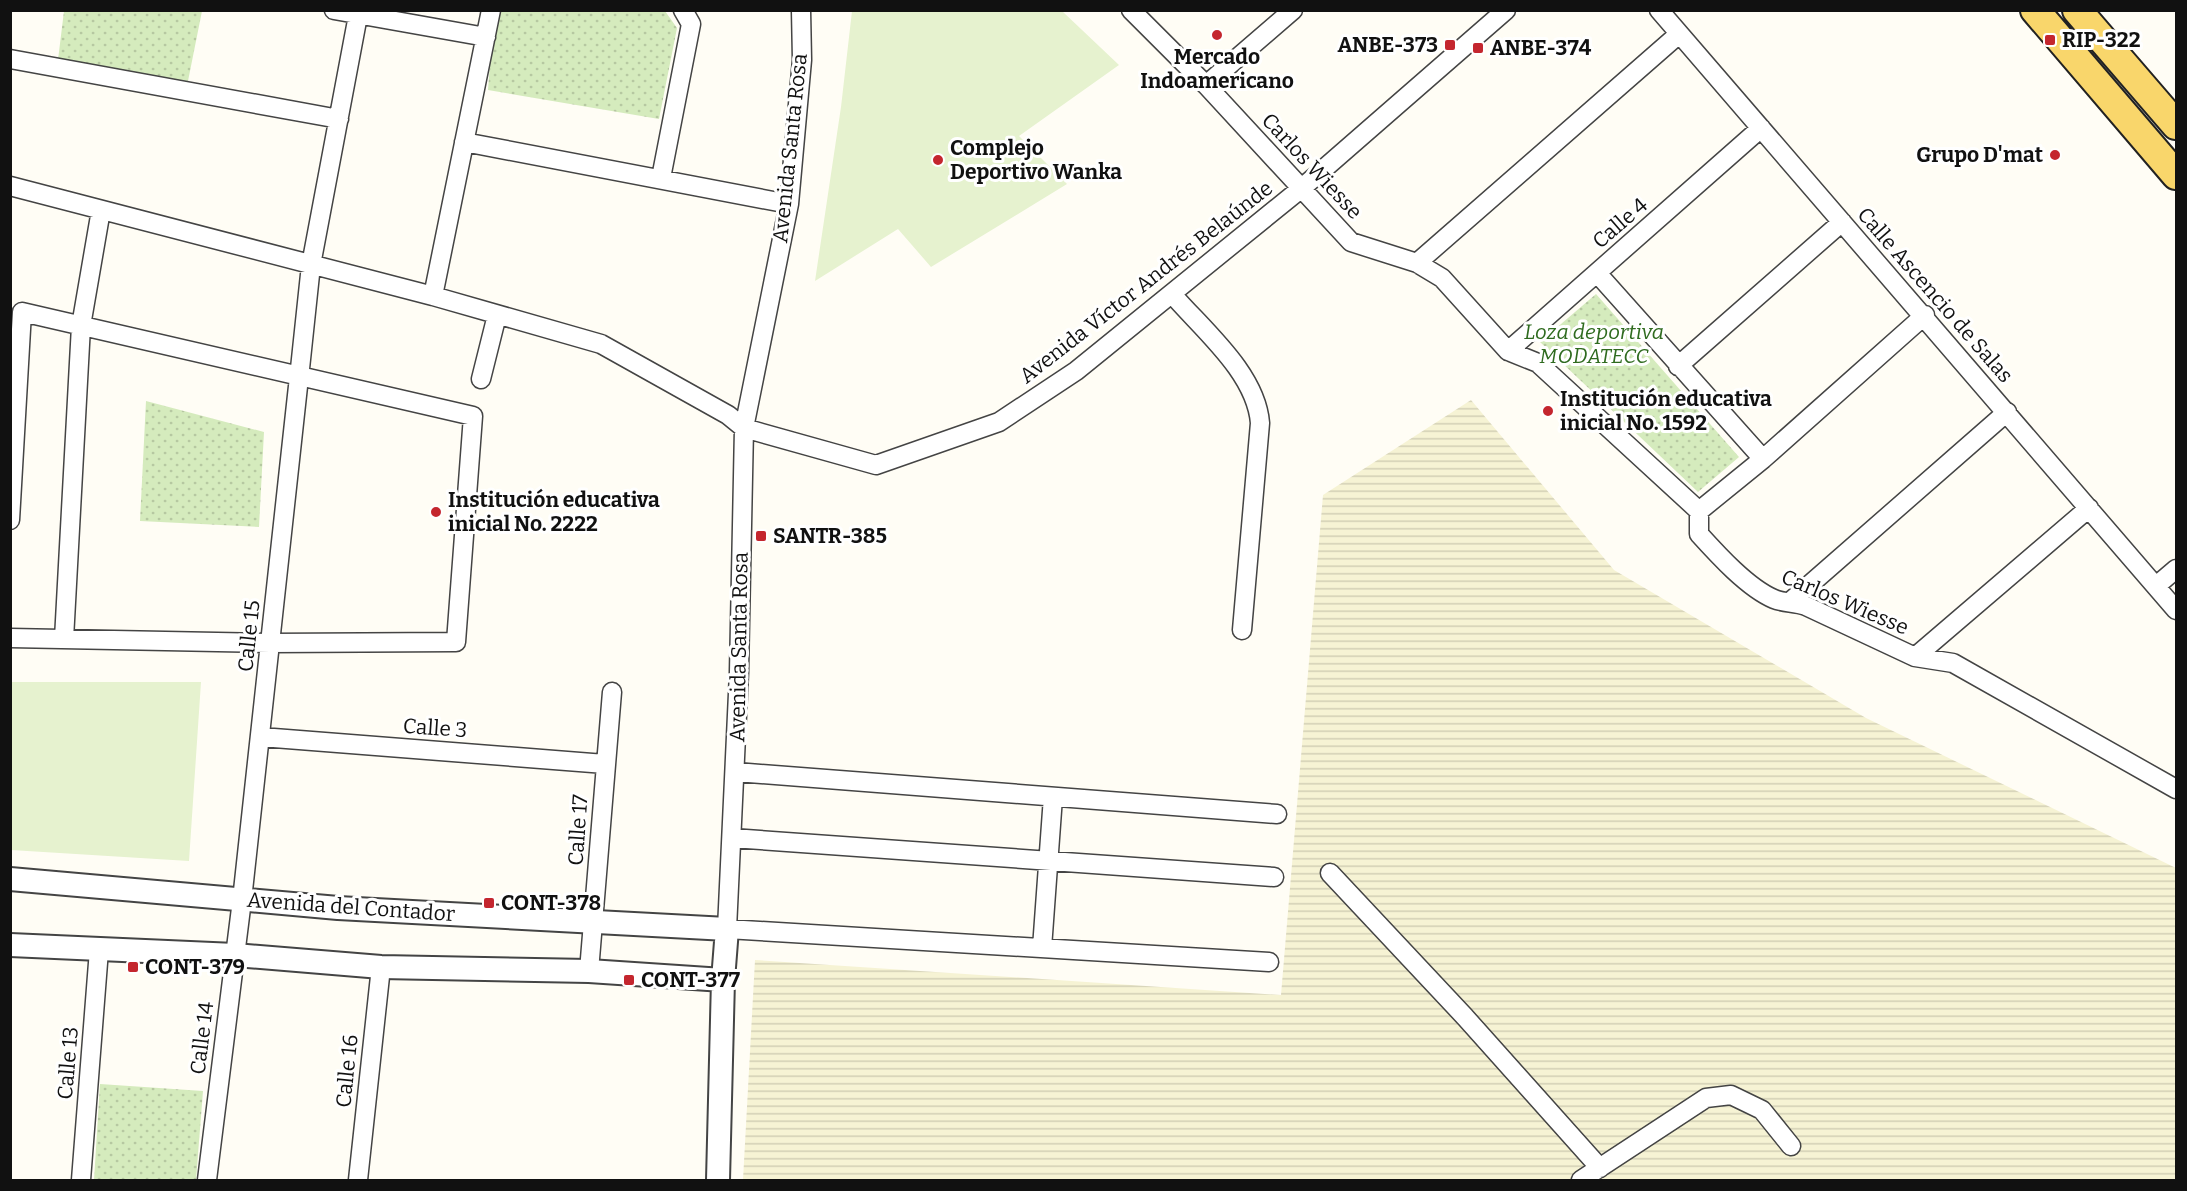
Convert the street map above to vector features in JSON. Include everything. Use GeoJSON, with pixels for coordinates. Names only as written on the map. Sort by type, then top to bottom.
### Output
{"type":"FeatureCollection","features":[{"type":"Feature","properties":{"kind":"main road"},"geometry":{"type":"LineString","coordinates":[[2035,10],[2176,175]]}},
{"type":"Feature","properties":{"kind":"main road"},"geometry":{"type":"LineString","coordinates":[[2078,10],[2176,125]]}},
{"type":"Feature","properties":{"kind":"street"},"geometry":{"type":"LineString","coordinates":[[334,10],[486,37]]}},
{"type":"Feature","properties":{"kind":"street"},"geometry":{"type":"LineString","coordinates":[[433,296],[491,10]]}},
{"type":"Feature","properties":{"kind":"street"},"geometry":{"type":"LineString","coordinates":[[661,178],[691,24],[683,10]]}},
{"type":"Feature","properties":{"kind":"street","name":"Avenida Santa Rosa"},"geometry":{"type":"LineString","coordinates":[[718,1180],[723,980],[736,772],[744,428],[789,204],[802,60],[801,10]]}},
{"type":"Feature","properties":{"kind":"street","name":"Carlos Wiesse"},"geometry":{"type":"LineString","coordinates":[[1131,10],[1303,187],[1351,242],[1417,263],[1442,278],[1508,351],[1538,363],[1699,511],[1699,534],[1732,569],[1775,600],[1791,601],[1916,657],[1953,663],[2176,789]]}},
{"type":"Feature","properties":{"kind":"street"},"geometry":{"type":"LineString","coordinates":[[1206,85],[1293,10]]}},
{"type":"Feature","properties":{"kind":"street","name":"Avenida Víctor Andrés Belaúnde"},"geometry":{"type":"LineString","coordinates":[[744,428],[876,465],[999,422],[1076,371],[1172,294],[1303,187],[1506,10]]}},
{"type":"Feature","properties":{"kind":"street","name":"Calle Ascencio de Salas"},"geometry":{"type":"LineString","coordinates":[[1659,10],[1925,315],[2176,610]]}},
{"type":"Feature","properties":{"kind":"street","name":"Calle 15"},"geometry":{"type":"LineString","coordinates":[[242,900],[311,265],[359,13]]}},
{"type":"Feature","properties":{"kind":"street"},"geometry":{"type":"LineString","coordinates":[[1417,263],[1679,34]]}},
{"type":"Feature","properties":{"kind":"street"},"geometry":{"type":"LineString","coordinates":[[10,59],[339,118]]}},
{"type":"Feature","properties":{"kind":"street","name":"Calle 4"},"geometry":{"type":"LineString","coordinates":[[1508,351],[1761,128]]}},
{"type":"Feature","properties":{"kind":"street"},"geometry":{"type":"LineString","coordinates":[[465,142],[789,204]]}},
{"type":"Feature","properties":{"kind":"street"},"geometry":{"type":"LineString","coordinates":[[10,186],[433,296],[601,344],[728,414],[744,428]]}},
{"type":"Feature","properties":{"kind":"street"},"geometry":{"type":"LineString","coordinates":[[64,639],[81,326],[101,210]]}},
{"type":"Feature","properties":{"kind":"street"},"geometry":{"type":"LineString","coordinates":[[1678,366],[1842,222]]}},
{"type":"Feature","properties":{"kind":"street"},"geometry":{"type":"LineString","coordinates":[[1597,273],[1762,459]]}},
{"type":"Feature","properties":{"kind":"street"},"geometry":{"type":"LineString","coordinates":[[1172,294],[1244,375],[1257,404],[1260,423],[1242,630]]}},
{"type":"Feature","properties":{"kind":"street"},"geometry":{"type":"LineString","coordinates":[[10,520],[22,312],[299,378],[473,416],[456,642],[270,643],[10,638]]}},
{"type":"Feature","properties":{"kind":"street"},"geometry":{"type":"LineString","coordinates":[[481,379],[497,315]]}},
{"type":"Feature","properties":{"kind":"street"},"geometry":{"type":"LineString","coordinates":[[1699,511],[1762,459],[1925,315]]}},
{"type":"Feature","properties":{"kind":"street"},"geometry":{"type":"LineString","coordinates":[[1791,601],[2007,412]]}},
{"type":"Feature","properties":{"kind":"street"},"geometry":{"type":"LineString","coordinates":[[1916,657],[2089,507]]}},
{"type":"Feature","properties":{"kind":"street"},"geometry":{"type":"LineString","coordinates":[[2156,586],[2176,569]]}},
{"type":"Feature","properties":{"kind":"street","name":"Calle 17"},"geometry":{"type":"LineString","coordinates":[[589,971],[612,692]]}},
{"type":"Feature","properties":{"kind":"street","name":"Calle 3"},"geometry":{"type":"LineString","coordinates":[[261,737],[605,764]]}},
{"type":"Feature","properties":{"kind":"street"},"geometry":{"type":"LineString","coordinates":[[736,772],[1277,814]]}},
{"type":"Feature","properties":{"kind":"street"},"geometry":{"type":"LineString","coordinates":[[1042,948],[1053,797]]}},
{"type":"Feature","properties":{"kind":"street"},"geometry":{"type":"LineString","coordinates":[[732,837],[1274,877]]}},
{"type":"Feature","properties":{"kind":"street"},"geometry":{"type":"LineString","coordinates":[[1330,873],[1465,1017],[1600,1168]]}},
{"type":"Feature","properties":{"kind":"street","name":"Avenida del Contador"},"geometry":{"type":"LineString","coordinates":[[10,879],[242,900],[727,929]]}},
{"type":"Feature","properties":{"kind":"street","name":"Calle 14"},"geometry":{"type":"LineString","coordinates":[[207,1180],[242,900]]}},
{"type":"Feature","properties":{"kind":"street"},"geometry":{"type":"LineString","coordinates":[[727,929],[1269,962]]}},
{"type":"Feature","properties":{"kind":"street"},"geometry":{"type":"LineString","coordinates":[[10,945],[234,955],[381,967],[589,971],[723,980]]}},
{"type":"Feature","properties":{"kind":"street","name":"Calle 13"},"geometry":{"type":"LineString","coordinates":[[81,1180],[99,950]]}},
{"type":"Feature","properties":{"kind":"street","name":"Calle 16"},"geometry":{"type":"LineString","coordinates":[[358,1180],[381,967]]}},
{"type":"Feature","properties":{"kind":"street"},"geometry":{"type":"LineString","coordinates":[[1581,1180],[1706,1098],[1731,1095],[1762,1110],[1791,1146]]}},
{"type":"Feature","properties":{"kind":"shaded area"},"geometry":{"type":"Polygon","coordinates":[[[1471,400],[1614,570],[1866,718],[2176,868],[2176,1180],[743,1180],[755,960],[1281,995],[1323,495],[1471,400]]]}},
{"type":"Feature","properties":{"kind":"green space"},"geometry":{"type":"Polygon","coordinates":[[[64,11],[202,11],[186,91],[57,68],[64,11]]]}},
{"type":"Feature","properties":{"kind":"green space"},"geometry":{"type":"Polygon","coordinates":[[[494,11],[665,11],[677,28],[659,119],[488,90],[494,11]]]}},
{"type":"Feature","properties":{"kind":"green space","name":"Complejo Deportivo Wanka"},"geometry":{"type":"Polygon","coordinates":[[[852,11],[1062,11],[1119,65],[1019,136],[1067,184],[931,267],[898,229],[815,281],[841,107],[852,11]]]}},
{"type":"Feature","properties":{"kind":"green space","name":"Loza deportiva MODATECC"},"geometry":{"type":"Polygon","coordinates":[[[1596,294],[1739,457],[1698,492],[1540,342],[1596,294]]]}},
{"type":"Feature","properties":{"kind":"green space"},"geometry":{"type":"Polygon","coordinates":[[[146,401],[264,432],[259,527],[140,521],[146,401]]]}},
{"type":"Feature","properties":{"kind":"green space"},"geometry":{"type":"Polygon","coordinates":[[[11,682],[201,682],[189,861],[11,850],[11,682]]]}},
{"type":"Feature","properties":{"kind":"green space"},"geometry":{"type":"Polygon","coordinates":[[[100,1084],[203,1091],[196,1180],[94,1180],[100,1084]]]}},
{"type":"Feature","properties":{"kind":"place","name":"Mercado Indoamericano"},"geometry":{"type":"Point","coordinates":[1217,35]}},
{"type":"Feature","properties":{"kind":"place","name":"RIP-322"},"geometry":{"type":"Point","coordinates":[2050,40]}},
{"type":"Feature","properties":{"kind":"place","name":"ANBE-373"},"geometry":{"type":"Point","coordinates":[1450,45]}},
{"type":"Feature","properties":{"kind":"place","name":"ANBE-374"},"geometry":{"type":"Point","coordinates":[1478,48]}},
{"type":"Feature","properties":{"kind":"place","name":"Grupo D'mat"},"geometry":{"type":"Point","coordinates":[2055,155]}},
{"type":"Feature","properties":{"kind":"place","name":"Complejo Deportivo Wanka"},"geometry":{"type":"Point","coordinates":[938,160]}},
{"type":"Feature","properties":{"kind":"place","name":"Institución educativa inicial No. 1592"},"geometry":{"type":"Point","coordinates":[1548,411]}},
{"type":"Feature","properties":{"kind":"place","name":"Institución educativa inicial No. 2222"},"geometry":{"type":"Point","coordinates":[436,512]}},
{"type":"Feature","properties":{"kind":"place","name":"SANTR-385"},"geometry":{"type":"Point","coordinates":[761,536]}},
{"type":"Feature","properties":{"kind":"place","name":"CONT-378"},"geometry":{"type":"Point","coordinates":[489,903]}},
{"type":"Feature","properties":{"kind":"place","name":"CONT-379"},"geometry":{"type":"Point","coordinates":[133,967]}},
{"type":"Feature","properties":{"kind":"place","name":"CONT-377"},"geometry":{"type":"Point","coordinates":[629,980]}}]}
